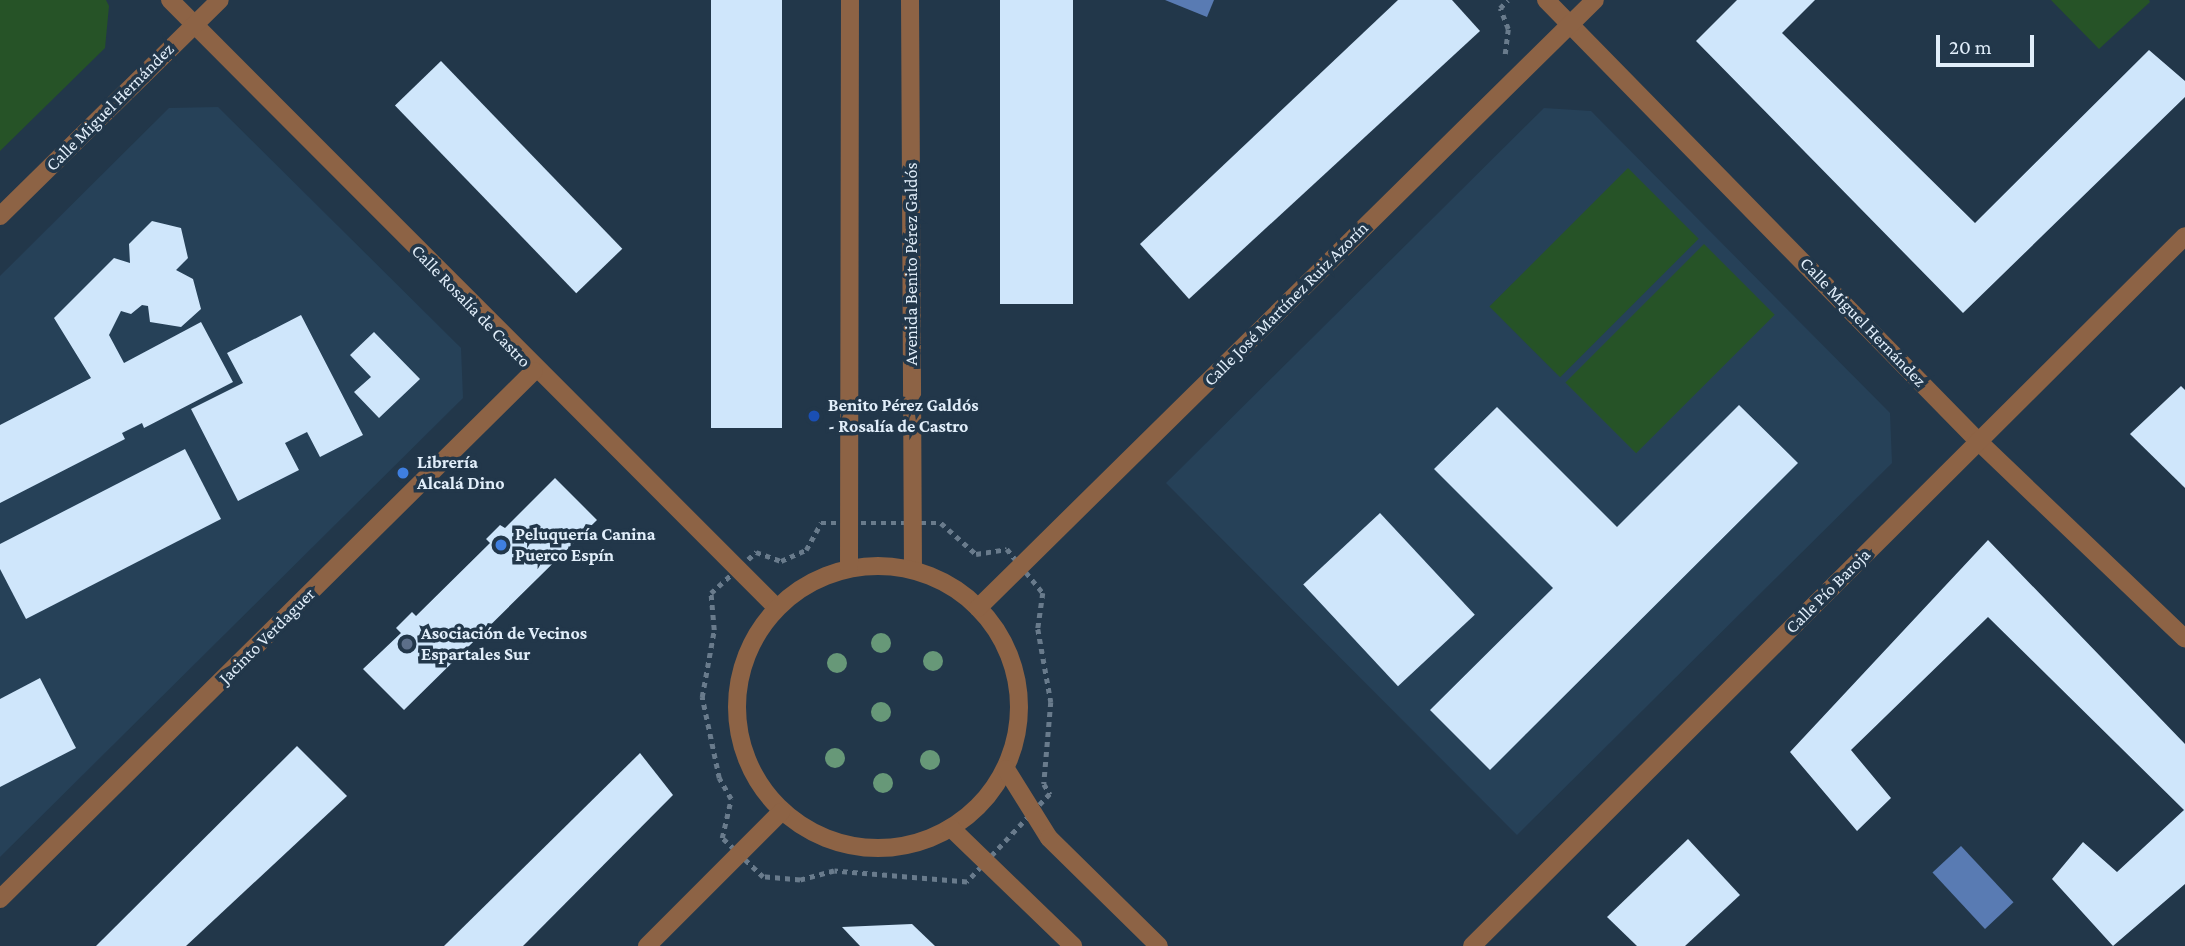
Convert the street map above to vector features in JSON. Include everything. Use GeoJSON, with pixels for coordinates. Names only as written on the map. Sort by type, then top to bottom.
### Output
{"type":"FeatureCollection","features":[{"type":"Feature","properties":{"kind":"street","name":"Calle Rosalía de Castro"},"geometry":{"type":"LineString","coordinates":[[170,0],[534,371],[776,607]]}},
{"type":"Feature","properties":{"kind":"street","name":"Calle Miguel Hernández"},"geometry":{"type":"LineString","coordinates":[[0,216],[220,0]]}},
{"type":"Feature","properties":{"kind":"street"},"geometry":{"type":"LineString","coordinates":[[849,568],[850,0]]}},
{"type":"Feature","properties":{"kind":"street","name":"Avenida Benito Pérez Galdós"},"geometry":{"type":"LineString","coordinates":[[910,0],[913,569]]}},
{"type":"Feature","properties":{"kind":"street","name":"Calle Miguel Hernández"},"geometry":{"type":"LineString","coordinates":[[1546,0],[1572,22],[1978,441],[2185,639]]}},
{"type":"Feature","properties":{"kind":"street","name":"Calle José Martínez Ruiz Azorín"},"geometry":{"type":"LineString","coordinates":[[978,608],[1595,0]]}},
{"type":"Feature","properties":{"kind":"street","name":"Calle Pío Baroja"},"geometry":{"type":"LineString","coordinates":[[1472,946],[2185,236]]}},
{"type":"Feature","properties":{"kind":"street","name":"Jacinto Verdaguer"},"geometry":{"type":"LineString","coordinates":[[0,899],[534,371]]}},
{"type":"Feature","properties":{"kind":"street"},"geometry":{"type":"LineString","coordinates":[[849,568],[913,569],[937,578],[978,608],[1011,657],[1019,693],[1017,734],[1006,769],[983,803],[951,828],[884,849],[838,844],[781,812],[750,771],[737,732],[737,684],[751,642],[776,607],[815,580],[849,568]]}},
{"type":"Feature","properties":{"kind":"street"},"geometry":{"type":"LineString","coordinates":[[1006,769],[1049,838],[1158,946]]}},
{"type":"Feature","properties":{"kind":"street"},"geometry":{"type":"LineString","coordinates":[[647,946],[781,812]]}},
{"type":"Feature","properties":{"kind":"street"},"geometry":{"type":"LineString","coordinates":[[951,828],[1073,946]]}},
{"type":"Feature","properties":{"kind":"path"},"geometry":{"type":"LineString","coordinates":[[821,523],[913,526],[941,523],[961,547],[975,554],[1007,549],[1043,593],[1038,629],[1051,702],[1044,784],[1050,794],[1035,815],[967,882],[834,871],[775,879],[763,877],[722,838],[731,799],[719,778],[702,697],[714,630],[711,593],[756,552],[781,561],[806,550],[821,523]]}},
{"type":"Feature","properties":{"kind":"shaded area"},"geometry":{"type":"Polygon","coordinates":[[[218,107],[461,348],[463,398],[0,857],[0,276],[169,108],[218,107]]]}},
{"type":"Feature","properties":{"kind":"shaded area"},"geometry":{"type":"Polygon","coordinates":[[[1544,108],[1591,111],[1890,413],[1892,463],[1517,835],[1166,483],[1544,108]]]}},
{"type":"Feature","properties":{"kind":"green space"},"geometry":{"type":"Polygon","coordinates":[[[0,0],[106,0],[109,6],[105,48],[0,151],[0,0]]]}},
{"type":"Feature","properties":{"kind":"green space"},"geometry":{"type":"Polygon","coordinates":[[[2051,0],[2149,0],[2150,2],[2099,49],[2051,0]]]}},
{"type":"Feature","properties":{"kind":"green space"},"geometry":{"type":"Polygon","coordinates":[[[1628,168],[1699,239],[1560,377],[1489,307],[1628,168]]]}},
{"type":"Feature","properties":{"kind":"green space"},"geometry":{"type":"Polygon","coordinates":[[[1704,244],[1775,315],[1636,453],[1565,383],[1704,244]]]}},
{"type":"Feature","properties":{"kind":"water"},"geometry":{"type":"Polygon","coordinates":[[[1165,0],[1214,0],[1207,17],[1165,0]]]}},
{"type":"Feature","properties":{"kind":"water"},"geometry":{"type":"Polygon","coordinates":[[[1961,846],[2014,902],[1985,929],[1932,873],[1961,846]]]}},
{"type":"Feature","properties":{"kind":"building"},"geometry":{"type":"Polygon","coordinates":[[[711,0],[782,0],[782,428],[711,428],[711,0]]]}},
{"type":"Feature","properties":{"kind":"building"},"geometry":{"type":"Polygon","coordinates":[[[1000,0],[1073,0],[1073,304],[1000,304],[1000,0]]]}},
{"type":"Feature","properties":{"kind":"building"},"geometry":{"type":"Polygon","coordinates":[[[1398,0],[1452,0],[1480,31],[1189,299],[1140,244],[1398,0]]]}},
{"type":"Feature","properties":{"kind":"building"},"geometry":{"type":"Polygon","coordinates":[[[1737,0],[1815,0],[1782,33],[1975,223],[2149,50],[2185,81],[2185,97],[1963,313],[1696,41],[1737,0]]]}},
{"type":"Feature","properties":{"kind":"building"},"geometry":{"type":"Polygon","coordinates":[[[441,61],[622,249],[576,293],[395,105],[441,61]]]}},
{"type":"Feature","properties":{"kind":"building"},"geometry":{"type":"Polygon","coordinates":[[[152,221],[181,228],[188,258],[176,270],[193,279],[201,309],[181,327],[150,322],[148,306],[142,305],[131,314],[121,311],[109,335],[124,363],[201,322],[233,382],[144,428],[142,423],[122,433],[125,439],[0,503],[0,425],[91,378],[54,318],[114,258],[130,263],[129,244],[152,221]]]}},
{"type":"Feature","properties":{"kind":"building"},"geometry":{"type":"Polygon","coordinates":[[[301,315],[363,435],[320,457],[307,432],[285,443],[299,470],[238,501],[191,409],[243,383],[227,353],[301,315]]]}},
{"type":"Feature","properties":{"kind":"building"},"geometry":{"type":"Polygon","coordinates":[[[374,332],[420,379],[379,418],[354,392],[371,377],[350,355],[374,332]]]}},
{"type":"Feature","properties":{"kind":"building"},"geometry":{"type":"Polygon","coordinates":[[[2181,386],[2185,390],[2185,488],[2130,434],[2181,386]]]}},
{"type":"Feature","properties":{"kind":"building"},"geometry":{"type":"Polygon","coordinates":[[[1739,405],[1798,463],[1490,770],[1430,710],[1553,588],[1434,469],[1497,407],[1617,527],[1739,405]]]}},
{"type":"Feature","properties":{"kind":"building"},"geometry":{"type":"Polygon","coordinates":[[[185,449],[221,519],[26,619],[0,569],[0,544],[185,449]]]}},
{"type":"Feature","properties":{"kind":"building"},"geometry":{"type":"Polygon","coordinates":[[[555,478],[597,520],[404,710],[363,669],[401,633],[396,628],[412,612],[416,616],[490,543],[486,539],[500,525],[505,528],[555,478]]]}},
{"type":"Feature","properties":{"kind":"building"},"geometry":{"type":"Polygon","coordinates":[[[1380,513],[1475,615],[1398,686],[1303,585],[1380,513]]]}},
{"type":"Feature","properties":{"kind":"building"},"geometry":{"type":"Polygon","coordinates":[[[1988,540],[2185,744],[2185,884],[2113,946],[2052,879],[2083,842],[2117,872],[2184,810],[1988,617],[1851,750],[1891,798],[1857,831],[1790,752],[1988,540]]]}},
{"type":"Feature","properties":{"kind":"building"},"geometry":{"type":"Polygon","coordinates":[[[40,678],[76,748],[0,787],[0,699],[40,678]]]}},
{"type":"Feature","properties":{"kind":"building"},"geometry":{"type":"Polygon","coordinates":[[[297,746],[347,796],[186,946],[96,946],[297,746]]]}},
{"type":"Feature","properties":{"kind":"building"},"geometry":{"type":"Polygon","coordinates":[[[640,753],[673,795],[523,946],[444,946],[640,753]]]}},
{"type":"Feature","properties":{"kind":"building"},"geometry":{"type":"Polygon","coordinates":[[[1688,839],[1740,895],[1685,946],[1637,946],[1607,917],[1688,839]]]}},
{"type":"Feature","properties":{"kind":"building"},"geometry":{"type":"Polygon","coordinates":[[[912,924],[935,946],[860,946],[842,927],[912,924]]]}},
{"type":"Feature","properties":{"kind":"place","name":"Benito Pérez Galdós - Rosalía de Castro"},"geometry":{"type":"Point","coordinates":[814,416]}},
{"type":"Feature","properties":{"kind":"place","name":"Librería Alcalá Dino"},"geometry":{"type":"Point","coordinates":[403,473]}},
{"type":"Feature","properties":{"kind":"place","name":"Peluquería Canina Puerco Espín"},"geometry":{"type":"Point","coordinates":[501,545]}},
{"type":"Feature","properties":{"kind":"place","name":"Asociación de Vecinos Espartales Sur"},"geometry":{"type":"Point","coordinates":[407,644]}}]}
